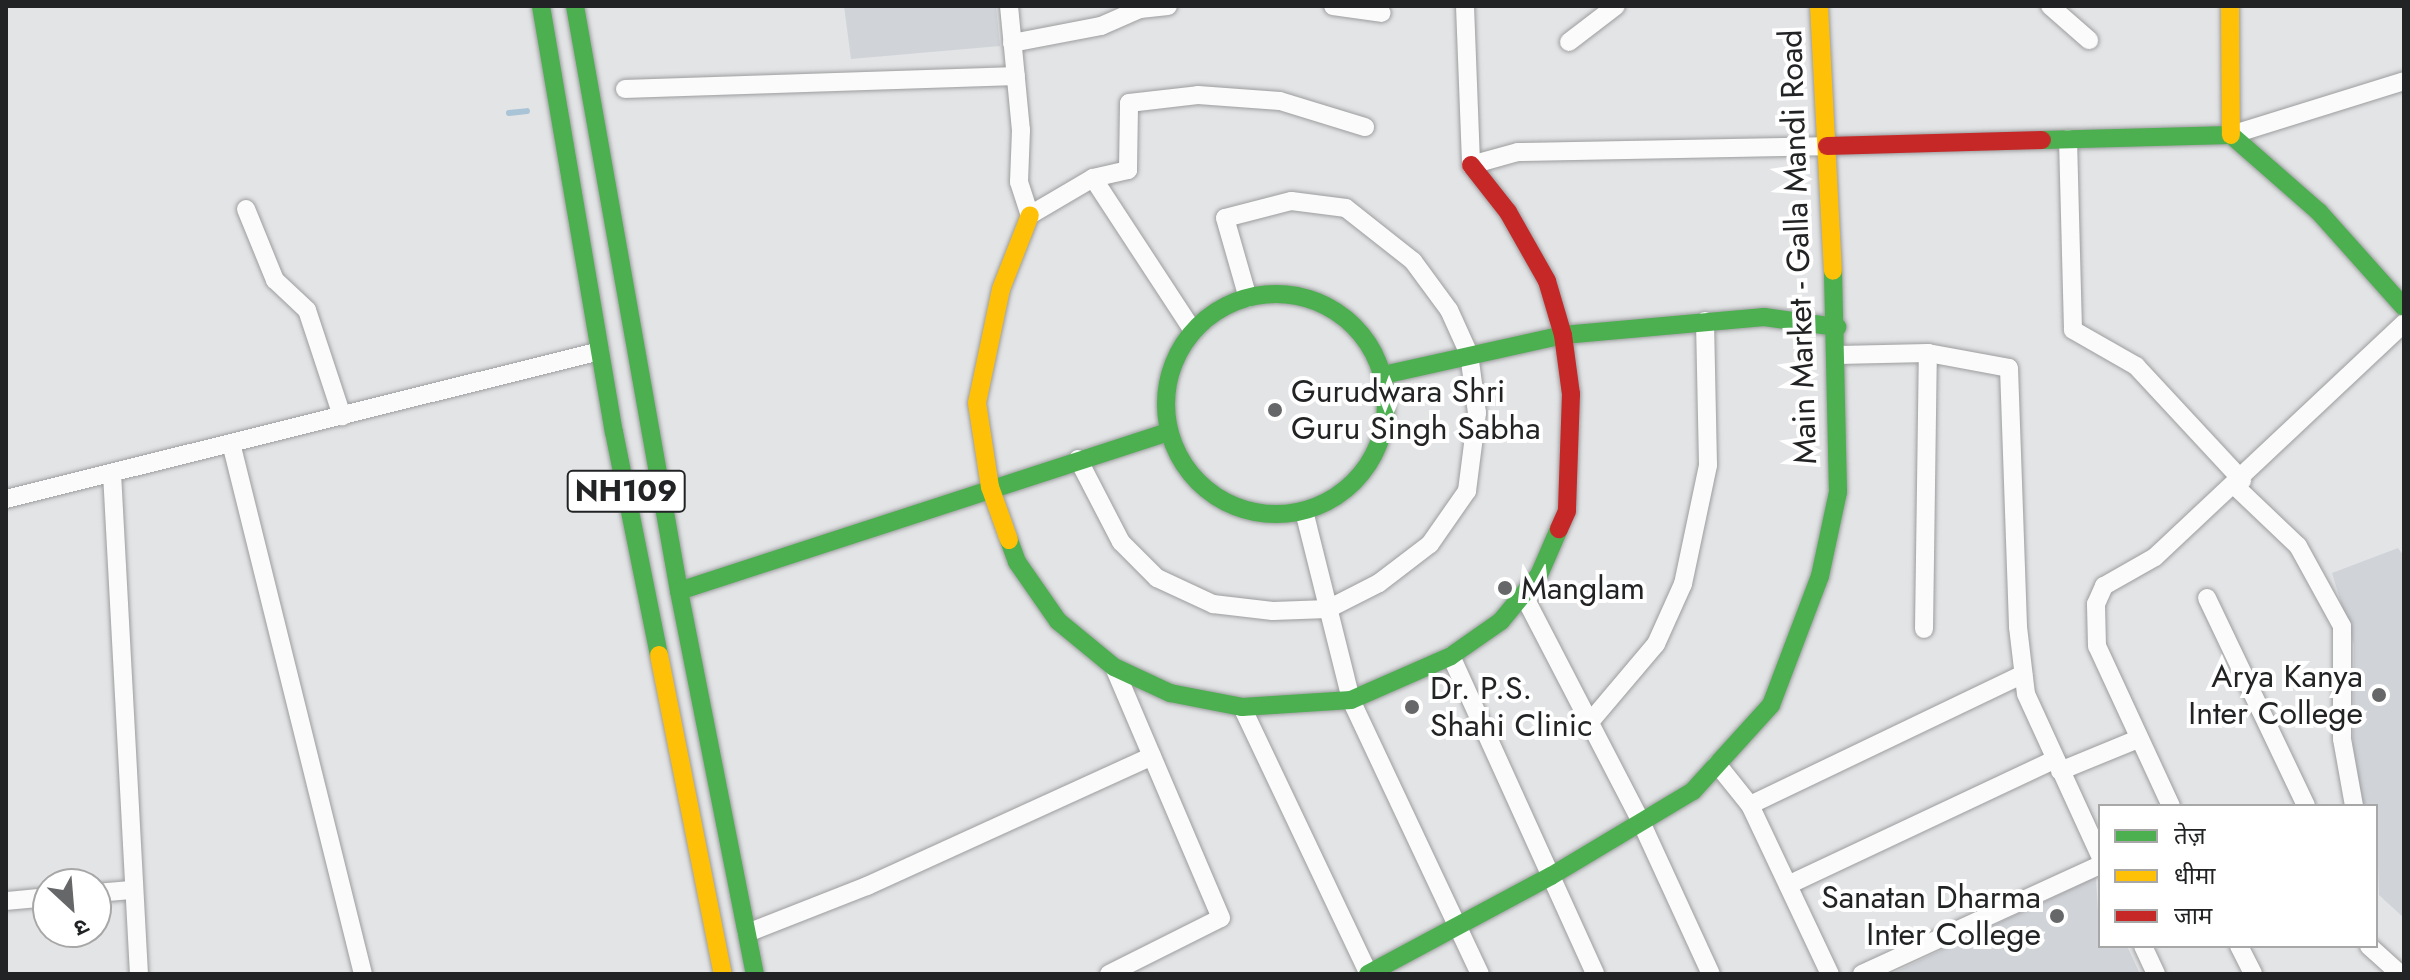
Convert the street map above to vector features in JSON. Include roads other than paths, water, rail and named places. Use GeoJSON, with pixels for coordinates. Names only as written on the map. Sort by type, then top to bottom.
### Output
{"type":"FeatureCollection","features":[{"type":"Feature","properties":{"kind":"main road","name":"NH109"},"geometry":{"type":"LineString","coordinates":[[541,6],[614,432],[723,974]]}},
{"type":"Feature","properties":{"kind":"main road","name":"NH109"},"geometry":{"type":"LineString","coordinates":[[575,6],[679,591],[755,974]]}},
{"type":"Feature","properties":{"kind":"main road","name":"Main Market - Galla Mandi Road"},"geometry":{"type":"LineString","coordinates":[[1369,974],[1551,876],[1693,791],[1771,705],[1820,576],[1838,492],[1837,327],[1819,6]]}},
{"type":"Feature","properties":{"kind":"main road"},"geometry":{"type":"LineString","coordinates":[[2230,6],[2231,135]]}},
{"type":"Feature","properties":{"kind":"main road"},"geometry":{"type":"LineString","coordinates":[[1827,146],[2231,135],[2319,212],[2404,307]]}},
{"type":"Feature","properties":{"kind":"main road"},"geometry":{"type":"LineString","coordinates":[[1030,215],[985,350],[977,403],[990,487],[1017,562],[1058,621],[1114,667],[1170,693],[1242,707],[1351,700],[1451,656],[1501,621],[1539,575],[1567,511],[1571,394],[1563,335],[1547,281],[1508,212],[1471,165]]}},
{"type":"Feature","properties":{"kind":"main road"},"geometry":{"type":"LineString","coordinates":[[1267,294],[1305,297],[1340,313],[1367,341],[1383,375],[1387,410],[1374,454],[1362,474],[1336,497],[1304,511],[1269,515],[1235,507],[1205,490],[1182,464],[1168,432],[1165,394],[1175,357],[1193,331],[1230,303],[1267,294]]}},
{"type":"Feature","properties":{"kind":"main road"},"geometry":{"type":"LineString","coordinates":[[1383,375],[1563,335],[1764,317],[1837,327]]}},
{"type":"Feature","properties":{"kind":"main road"},"geometry":{"type":"LineString","coordinates":[[614,432],[650,427]]}},
{"type":"Feature","properties":{"kind":"main road"},"geometry":{"type":"LineString","coordinates":[[646,599],[679,591],[990,487],[1168,432]]}},
{"type":"Feature","properties":{"kind":"street"},"geometry":{"type":"LineString","coordinates":[[1009,6],[1016,76],[1019,182],[1030,215],[1093,178],[1128,170],[1129,103],[1198,95],[1280,101],[1365,127]]}},
{"type":"Feature","properties":{"kind":"street"},"geometry":{"type":"LineString","coordinates":[[1099,6],[1101,26]]}},
{"type":"Feature","properties":{"kind":"street"},"geometry":{"type":"LineString","coordinates":[[1012,43],[1101,26],[1140,9],[1168,6]]}},
{"type":"Feature","properties":{"kind":"street"},"geometry":{"type":"LineString","coordinates":[[1333,6],[1382,13]]}},
{"type":"Feature","properties":{"kind":"street"},"geometry":{"type":"LineString","coordinates":[[1465,6],[1471,165],[1518,152],[1827,146]]}},
{"type":"Feature","properties":{"kind":"street"},"geometry":{"type":"LineString","coordinates":[[1569,42],[1616,6]]}},
{"type":"Feature","properties":{"kind":"street"},"geometry":{"type":"LineString","coordinates":[[2050,6],[2089,40]]}},
{"type":"Feature","properties":{"kind":"street"},"geometry":{"type":"LineString","coordinates":[[625,89],[1016,76]]}},
{"type":"Feature","properties":{"kind":"street"},"geometry":{"type":"LineString","coordinates":[[2231,135],[2404,81]]}},
{"type":"Feature","properties":{"kind":"street"},"geometry":{"type":"LineString","coordinates":[[2068,139],[2073,330],[2136,366],[2298,546],[2342,626],[2342,739],[2354,804]]}},
{"type":"Feature","properties":{"kind":"street"},"geometry":{"type":"LineString","coordinates":[[1093,178],[1193,331]]}},
{"type":"Feature","properties":{"kind":"street"},"geometry":{"type":"LineString","coordinates":[[1078,459],[1121,542],[1157,578],[1213,604],[1273,611],[1328,609],[1379,583],[1430,544],[1467,491],[1477,413],[1469,354],[1449,310],[1413,261],[1346,208],[1291,201],[1225,218],[1248,298]]}},
{"type":"Feature","properties":{"kind":"street"},"geometry":{"type":"LineString","coordinates":[[246,209],[275,280],[307,310],[342,416]]}},
{"type":"Feature","properties":{"kind":"street"},"geometry":{"type":"LineString","coordinates":[[1590,722],[1656,644],[1683,584],[1708,465],[1705,321]]}},
{"type":"Feature","properties":{"kind":"street"},"geometry":{"type":"LineString","coordinates":[[2170,804],[2097,646],[2096,604],[2104,586],[2155,557],[2239,483],[2345,375],[2404,323]]}},
{"type":"Feature","properties":{"kind":"street"},"geometry":{"type":"LineString","coordinates":[[6,499],[600,351]]}},
{"type":"Feature","properties":{"kind":"street"},"geometry":{"type":"LineString","coordinates":[[1924,629],[1928,353]]}},
{"type":"Feature","properties":{"kind":"street"},"geometry":{"type":"LineString","coordinates":[[1838,355],[1928,353],[2009,368],[2023,674],[2057,766],[2098,852]]}},
{"type":"Feature","properties":{"kind":"street"},"geometry":{"type":"LineString","coordinates":[[231,443],[363,974]]}},
{"type":"Feature","properties":{"kind":"street"},"geometry":{"type":"LineString","coordinates":[[112,473],[139,974]]}},
{"type":"Feature","properties":{"kind":"street"},"geometry":{"type":"LineString","coordinates":[[1304,511],[1351,700],[1480,974]]}},
{"type":"Feature","properties":{"kind":"street"},"geometry":{"type":"LineString","coordinates":[[1523,594],[1641,822],[1711,974]]}},
{"type":"Feature","properties":{"kind":"street"},"geometry":{"type":"LineString","coordinates":[[2207,598],[2305,804]]}},
{"type":"Feature","properties":{"kind":"street"},"geometry":{"type":"LineString","coordinates":[[1451,656],[1595,974]]}},
{"type":"Feature","properties":{"kind":"street"},"geometry":{"type":"LineString","coordinates":[[1109,974],[1221,918],[1114,667]]}},
{"type":"Feature","properties":{"kind":"street"},"geometry":{"type":"LineString","coordinates":[[1750,805],[2023,674]]}},
{"type":"Feature","properties":{"kind":"street"},"geometry":{"type":"LineString","coordinates":[[1242,707],[1369,974]]}},
{"type":"Feature","properties":{"kind":"street"},"geometry":{"type":"LineString","coordinates":[[1788,885],[2057,766],[2138,739]]}},
{"type":"Feature","properties":{"kind":"street"},"geometry":{"type":"LineString","coordinates":[[747,933],[867,886],[1152,756]]}},
{"type":"Feature","properties":{"kind":"street"},"geometry":{"type":"LineString","coordinates":[[1717,764],[1750,805],[1830,974]]}},
{"type":"Feature","properties":{"kind":"street"},"geometry":{"type":"LineString","coordinates":[[1862,974],[2098,866]]}},
{"type":"Feature","properties":{"kind":"street"},"geometry":{"type":"LineString","coordinates":[[112,892],[134,890]]}},
{"type":"Feature","properties":{"kind":"street"},"geometry":{"type":"LineString","coordinates":[[6,901],[32,899]]}},
{"type":"Feature","properties":{"kind":"street"},"geometry":{"type":"LineString","coordinates":[[2144,948],[2156,974]]}},
{"type":"Feature","properties":{"kind":"street"},"geometry":{"type":"LineString","coordinates":[[2240,948],[2253,974]]}},
{"type":"Feature","properties":{"kind":"street"},"geometry":{"type":"LineString","coordinates":[[2371,948],[2400,974]]}},
{"type":"Feature","properties":{"kind":"waterway"},"geometry":{"type":"LineString","coordinates":[[509,113],[527,111]]}},
{"type":"Feature","properties":{"kind":"place","name":"Gurudwara Shri Guru Singh Sabha"},"geometry":{"type":"Point","coordinates":[1275,410]}},
{"type":"Feature","properties":{"kind":"place","name":"Manglam"},"geometry":{"type":"Point","coordinates":[1505,588]}},
{"type":"Feature","properties":{"kind":"place","name":"Arya Kanya Inter College"},"geometry":{"type":"Point","coordinates":[2379,695]}},
{"type":"Feature","properties":{"kind":"place","name":"Dr. P.S. Shahi Clinic"},"geometry":{"type":"Point","coordinates":[1412,707]}},
{"type":"Feature","properties":{"kind":"place","name":"Sanatan Dharma Inter College"},"geometry":{"type":"Point","coordinates":[2057,916]}}]}
